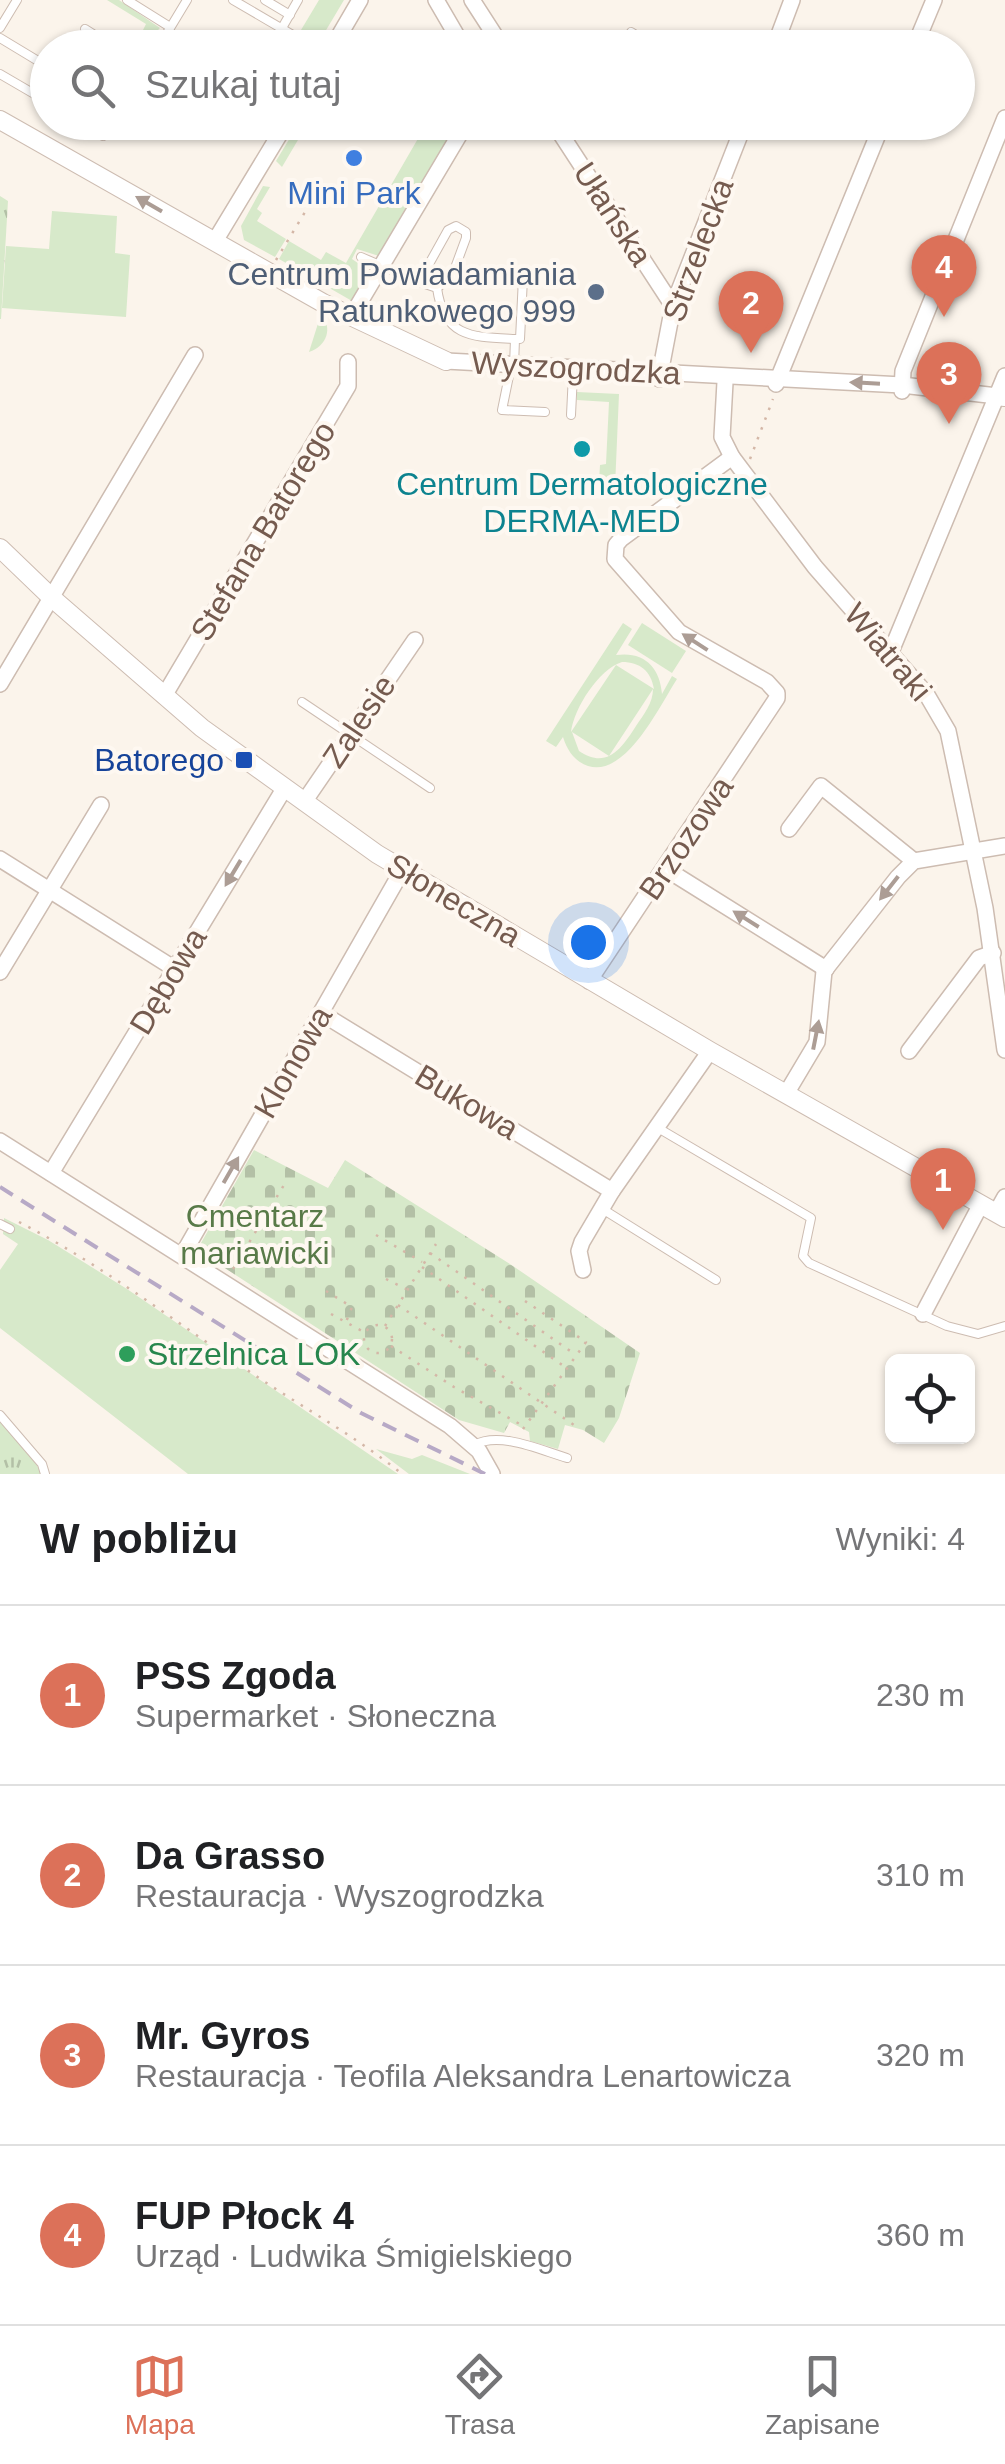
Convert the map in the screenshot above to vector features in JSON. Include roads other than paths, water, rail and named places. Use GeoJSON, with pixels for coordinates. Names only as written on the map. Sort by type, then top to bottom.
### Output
{"type":"FeatureCollection","features":[{"type":"Feature","properties":{"kind":"street"},"geometry":{"type":"LineString","coordinates":[[342,30],[360,0]]}},
{"type":"Feature","properties":{"kind":"street"},"geometry":{"type":"LineString","coordinates":[[436,0],[454,30]]}},
{"type":"Feature","properties":{"kind":"street"},"geometry":{"type":"LineString","coordinates":[[472,0],[492,30]]}},
{"type":"Feature","properties":{"kind":"street"},"geometry":{"type":"LineString","coordinates":[[781,30],[792,0]]}},
{"type":"Feature","properties":{"kind":"street"},"geometry":{"type":"LineString","coordinates":[[922,30],[934,0]]}},
{"type":"Feature","properties":{"kind":"street"},"geometry":{"type":"LineString","coordinates":[[902,388],[902,371],[1005,118]]}},
{"type":"Feature","properties":{"kind":"street"},"geometry":{"type":"LineString","coordinates":[[0,120],[30,137]]}},
{"type":"Feature","properties":{"kind":"street"},"geometry":{"type":"LineString","coordinates":[[35,140],[351,317],[446,360]]}},
{"type":"Feature","properties":{"kind":"street"},"geometry":{"type":"LineString","coordinates":[[214,242],[276,140]]}},
{"type":"Feature","properties":{"kind":"street"},"geometry":{"type":"LineString","coordinates":[[351,317],[456,140]]}},
{"type":"Feature","properties":{"kind":"street","name":"Ułańska"},"geometry":{"type":"LineString","coordinates":[[564,140],[673,306]]}},
{"type":"Feature","properties":{"kind":"street","name":"Strzelecka"},"geometry":{"type":"LineString","coordinates":[[660,376],[673,306],[738,140]]}},
{"type":"Feature","properties":{"kind":"street"},"geometry":{"type":"LineString","coordinates":[[776,388],[876,140]]}},
{"type":"Feature","properties":{"kind":"street"},"geometry":{"type":"LineString","coordinates":[[0,684],[195,355]]}},
{"type":"Feature","properties":{"kind":"street","name":"Wyszogrodzka"},"geometry":{"type":"LineString","coordinates":[[446,360],[512,369],[660,376],[776,388],[902,388],[1001,397]]}},
{"type":"Feature","properties":{"kind":"street","name":"Stefana Batorego"},"geometry":{"type":"LineString","coordinates":[[164,696],[348,386],[348,362]]}},
{"type":"Feature","properties":{"kind":"street"},"geometry":{"type":"LineString","coordinates":[[890,654],[1001,397],[1005,376]]}},
{"type":"Feature","properties":{"kind":"street","name":"Wiatraki"},"geometry":{"type":"LineString","coordinates":[[725,382],[722,437],[736,463],[815,567],[926,696],[948,731],[974,849],[1005,1050]]}},
{"type":"Feature","properties":{"kind":"street","name":"Brzozowa"},"geometry":{"type":"LineString","coordinates":[[589,980],[775,704],[777,692],[768,682],[679,632],[616,559],[616,545],[621,539],[736,463]]}},
{"type":"Feature","properties":{"kind":"street","name":"Słoneczna"},"geometry":{"type":"LineString","coordinates":[[0,548],[164,696],[284,789],[403,870],[710,1052],[997,1208]]}},
{"type":"Feature","properties":{"kind":"street","name":"Zalesie"},"geometry":{"type":"LineString","coordinates":[[304,802],[415,640]]}},
{"type":"Feature","properties":{"kind":"street"},"geometry":{"type":"LineString","coordinates":[[788,829],[821,786],[914,861]]}},
{"type":"Feature","properties":{"kind":"street","name":"Dębowa"},"geometry":{"type":"LineString","coordinates":[[52,1173],[284,789]]}},
{"type":"Feature","properties":{"kind":"street"},"geometry":{"type":"LineString","coordinates":[[0,972],[101,805]]}},
{"type":"Feature","properties":{"kind":"street"},"geometry":{"type":"LineString","coordinates":[[786,1094],[817,1042],[826,969],[914,861],[1005,846]]}},
{"type":"Feature","properties":{"kind":"street"},"geometry":{"type":"LineString","coordinates":[[0,858],[176,968]]}},
{"type":"Feature","properties":{"kind":"street"},"geometry":{"type":"LineString","coordinates":[[666,869],[826,969]]}},
{"type":"Feature","properties":{"kind":"street","name":"Klonowa"},"geometry":{"type":"LineString","coordinates":[[182,1254],[403,870]]}},
{"type":"Feature","properties":{"kind":"street"},"geometry":{"type":"LineString","coordinates":[[909,1051],[979,958],[992,953]]}},
{"type":"Feature","properties":{"kind":"street","name":"Bukowa"},"geometry":{"type":"LineString","coordinates":[[322,1013],[612,1191]]}},
{"type":"Feature","properties":{"kind":"street"},"geometry":{"type":"LineString","coordinates":[[583,1270],[579,1250],[612,1191],[710,1052]]}},
{"type":"Feature","properties":{"kind":"street"},"geometry":{"type":"LineString","coordinates":[[0,1141],[450,1426],[474,1445],[492,1474]]}},
{"type":"Feature","properties":{"kind":"street"},"geometry":{"type":"LineString","coordinates":[[922,1314],[997,1208]]}},
{"type":"Feature","properties":{"kind":"lane"},"geometry":{"type":"LineString","coordinates":[[0,28],[17,0]]}},
{"type":"Feature","properties":{"kind":"lane"},"geometry":{"type":"LineString","coordinates":[[126,0],[170,27]]}},
{"type":"Feature","properties":{"kind":"lane"},"geometry":{"type":"LineString","coordinates":[[168,30],[187,0]]}},
{"type":"Feature","properties":{"kind":"lane"},"geometry":{"type":"LineString","coordinates":[[233,0],[285,30]]}},
{"type":"Feature","properties":{"kind":"lane"},"geometry":{"type":"LineString","coordinates":[[264,0],[290,15]]}},
{"type":"Feature","properties":{"kind":"lane"},"geometry":{"type":"LineString","coordinates":[[282,28],[298,0]]}},
{"type":"Feature","properties":{"kind":"lane"},"geometry":{"type":"LineString","coordinates":[[0,38],[30,56]]}},
{"type":"Feature","properties":{"kind":"lane"},"geometry":{"type":"LineString","coordinates":[[0,74],[30,92]]}},
{"type":"Feature","properties":{"kind":"lane"},"geometry":{"type":"LineString","coordinates":[[419,282],[448,230],[456,226],[466,232],[464,248],[452,276],[437,288]]}},
{"type":"Feature","properties":{"kind":"lane"},"geometry":{"type":"LineString","coordinates":[[361,256],[437,288]]}},
{"type":"Feature","properties":{"kind":"lane"},"geometry":{"type":"LineString","coordinates":[[437,288],[442,312],[462,334],[520,339],[523,278]]}},
{"type":"Feature","properties":{"kind":"lane"},"geometry":{"type":"LineString","coordinates":[[514,339],[512,369],[502,410],[545,412]]}},
{"type":"Feature","properties":{"kind":"lane"},"geometry":{"type":"LineString","coordinates":[[571,415],[573,374]]}},
{"type":"Feature","properties":{"kind":"lane"},"geometry":{"type":"LineString","coordinates":[[302,702],[430,788]]}},
{"type":"Feature","properties":{"kind":"lane"},"geometry":{"type":"LineString","coordinates":[[658,1128],[811,1218],[803,1256],[809,1263],[947,1326],[978,1334],[1005,1326]]}},
{"type":"Feature","properties":{"kind":"lane"},"geometry":{"type":"LineString","coordinates":[[604,1210],[716,1280]]}},
{"type":"Feature","properties":{"kind":"lane"},"geometry":{"type":"LineString","coordinates":[[0,1224],[10,1229]]}},
{"type":"Feature","properties":{"kind":"lane"},"geometry":{"type":"LineString","coordinates":[[0,1415],[42,1464],[45,1474]]}},
{"type":"Feature","properties":{"kind":"lane"},"geometry":{"type":"LineString","coordinates":[[474,1445],[485,1440],[499,1441],[567,1458]]}},
{"type":"Feature","properties":{"kind":"railway"},"geometry":{"type":"LineString","coordinates":[[0,1187],[361,1413],[485,1474]]}},
{"type":"Feature","properties":{"kind":"place","name":"Mini Park"},"geometry":{"type":"Point","coordinates":[354,158]}},
{"type":"Feature","properties":{"kind":"place","name":"Centrum Powiadamiania Ratunkowego 999"},"geometry":{"type":"Point","coordinates":[596,292]}},
{"type":"Feature","properties":{"kind":"place","name":"FUP Płock 4"},"geometry":{"type":"Point","coordinates":[944,317]}},
{"type":"Feature","properties":{"kind":"place","name":"Da Grasso"},"geometry":{"type":"Point","coordinates":[751,353]}},
{"type":"Feature","properties":{"kind":"place","name":"Mr. Gyros"},"geometry":{"type":"Point","coordinates":[949,424]}},
{"type":"Feature","properties":{"kind":"place","name":"Centrum Dermatologiczne DERMA-MED"},"geometry":{"type":"Point","coordinates":[582,449]}},
{"type":"Feature","properties":{"kind":"place","name":"Batorego"},"geometry":{"type":"Point","coordinates":[244,760]}},
{"type":"Feature","properties":{"kind":"place","name":"PSS Zgoda"},"geometry":{"type":"Point","coordinates":[943,1230]}},
{"type":"Feature","properties":{"kind":"place","name":"Strzelnica LOK"},"geometry":{"type":"Point","coordinates":[127,1354]}},
{"type":"Feature","properties":{"kind":"park label","name":"Cmentarz mariawicki"},"geometry":{"type":"Point","coordinates":[255,1234]}}]}
